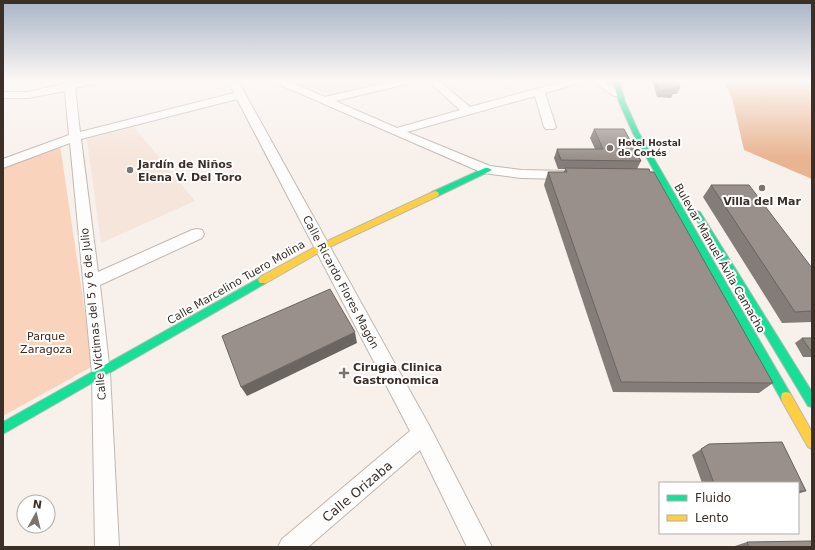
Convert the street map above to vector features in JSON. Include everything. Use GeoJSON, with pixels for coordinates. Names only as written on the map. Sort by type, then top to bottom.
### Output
{"type":"FeatureCollection","features":[{"type":"Feature","properties":{"kind":"main road","name":"Bulevar Manuel Ávila Camacho"},"geometry":{"type":"LineString","coordinates":[[623,107],[659,176],[812,443]]}},
{"type":"Feature","properties":{"kind":"main road","name":"Calle Marcelino Tuero Molina"},"geometry":{"type":"LineString","coordinates":[[3,428],[322,247],[488,170]]}},
{"type":"Feature","properties":{"kind":"main road","name":"Bulevar Manuel Ávila Camacho"},"geometry":{"type":"LineString","coordinates":[[691,203],[812,402]]}},
{"type":"Feature","properties":{"kind":"street","name":"Calle Víctimas del 5 y 6 de Julio"},"geometry":{"type":"LineString","coordinates":[[71,107],[101,373],[107,547]]}},
{"type":"Feature","properties":{"kind":"street"},"geometry":{"type":"LineString","coordinates":[[3,164],[74,137],[175,107]]}},
{"type":"Feature","properties":{"kind":"street","name":"Calle Ricardo Flores Magón"},"geometry":{"type":"LineString","coordinates":[[247,107],[423,434],[480,547]]}},
{"type":"Feature","properties":{"kind":"street"},"geometry":{"type":"LineString","coordinates":[[340,107],[396,132],[488,170],[521,174],[582,175]]}},
{"type":"Feature","properties":{"kind":"street"},"geometry":{"type":"LineString","coordinates":[[463,107],[469,112]]}},
{"type":"Feature","properties":{"kind":"street"},"geometry":{"type":"LineString","coordinates":[[396,132],[487,107]]}},
{"type":"Feature","properties":{"kind":"street"},"geometry":{"type":"LineString","coordinates":[[544,107],[550,127]]}},
{"type":"Feature","properties":{"kind":"street"},"geometry":{"type":"LineString","coordinates":[[643,176],[659,176]]}},
{"type":"Feature","properties":{"kind":"street"},"geometry":{"type":"LineString","coordinates":[[91,282],[197,234]]}},
{"type":"Feature","properties":{"kind":"street","name":"Calle Orizaba"},"geometry":{"type":"LineString","coordinates":[[290,547],[423,434]]}},
{"type":"Feature","properties":{"kind":"shaded area"},"geometry":{"type":"Polygon","coordinates":[[[734,107],[812,107],[812,179],[744,150],[734,107]]]}},
{"type":"Feature","properties":{"kind":"shaded area","name":"Jardín de Niños Elena V. Del Toro"},"geometry":{"type":"Polygon","coordinates":[[[134,127],[195,201],[101,243],[87,139],[134,127]]]}},
{"type":"Feature","properties":{"kind":"green space","name":"Parque Zaragoza"},"geometry":{"type":"Polygon","coordinates":[[[60,145],[93,366],[3,416],[3,166],[60,145]]]}},
{"type":"Feature","properties":{"kind":"building"},"geometry":{"type":"Polygon","coordinates":[[[594,129],[624,129],[641,161],[561,160],[557,149],[603,149],[594,129]]]}},
{"type":"Feature","properties":{"kind":"building"},"geometry":{"type":"Polygon","coordinates":[[[565,168],[649,169],[650,172],[654,172],[773,383],[621,382],[548,172],[567,172],[565,168]]]}},
{"type":"Feature","properties":{"kind":"building"},"geometry":{"type":"Polygon","coordinates":[[[711,185],[749,185],[812,268],[812,311],[795,312],[711,185]]]}},
{"type":"Feature","properties":{"kind":"building"},"geometry":{"type":"Polygon","coordinates":[[[330,289],[355,332],[241,387],[222,336],[330,289]]]}},
{"type":"Feature","properties":{"kind":"building"},"geometry":{"type":"Polygon","coordinates":[[[802,338],[812,338],[812,351],[811,351],[802,338]]]}},
{"type":"Feature","properties":{"kind":"building"},"geometry":{"type":"Polygon","coordinates":[[[782,442],[806,491],[799,491],[799,482],[714,482],[701,449],[709,444],[782,442]]]}},
{"type":"Feature","properties":{"kind":"building"},"geometry":{"type":"Polygon","coordinates":[[[812,541],[812,547],[749,547],[747,542],[812,541]]]}},
{"type":"Feature","properties":{"kind":"traffic: fast"},"geometry":{"type":"LineString","coordinates":[[624,107],[636,133],[786,397]]}},
{"type":"Feature","properties":{"kind":"traffic: fast"},"geometry":{"type":"LineString","coordinates":[[435,194],[488,170]]}},
{"type":"Feature","properties":{"kind":"traffic: fast"},"geometry":{"type":"LineString","coordinates":[[697,214],[812,402]]}},
{"type":"Feature","properties":{"kind":"traffic: fast"},"geometry":{"type":"LineString","coordinates":[[3,428],[263,280]]}},
{"type":"Feature","properties":{"kind":"traffic: slow"},"geometry":{"type":"LineString","coordinates":[[263,280],[322,247],[435,194]]}},
{"type":"Feature","properties":{"kind":"traffic: slow"},"geometry":{"type":"LineString","coordinates":[[786,397],[812,443]]}},
{"type":"Feature","properties":{"kind":"place","name":"Hotel Hostal de Cortés"},"geometry":{"type":"Point","coordinates":[610,148]}},
{"type":"Feature","properties":{"kind":"place","name":"Jardín de Niños Elena V. Del Toro"},"geometry":{"type":"Point","coordinates":[130,170]}},
{"type":"Feature","properties":{"kind":"place","name":"Villa del Mar"},"geometry":{"type":"Point","coordinates":[762,188]}},
{"type":"Feature","properties":{"kind":"place","name":"Cirugia Clinica Gastronomica"},"geometry":{"type":"Point","coordinates":[344,373]}}]}
